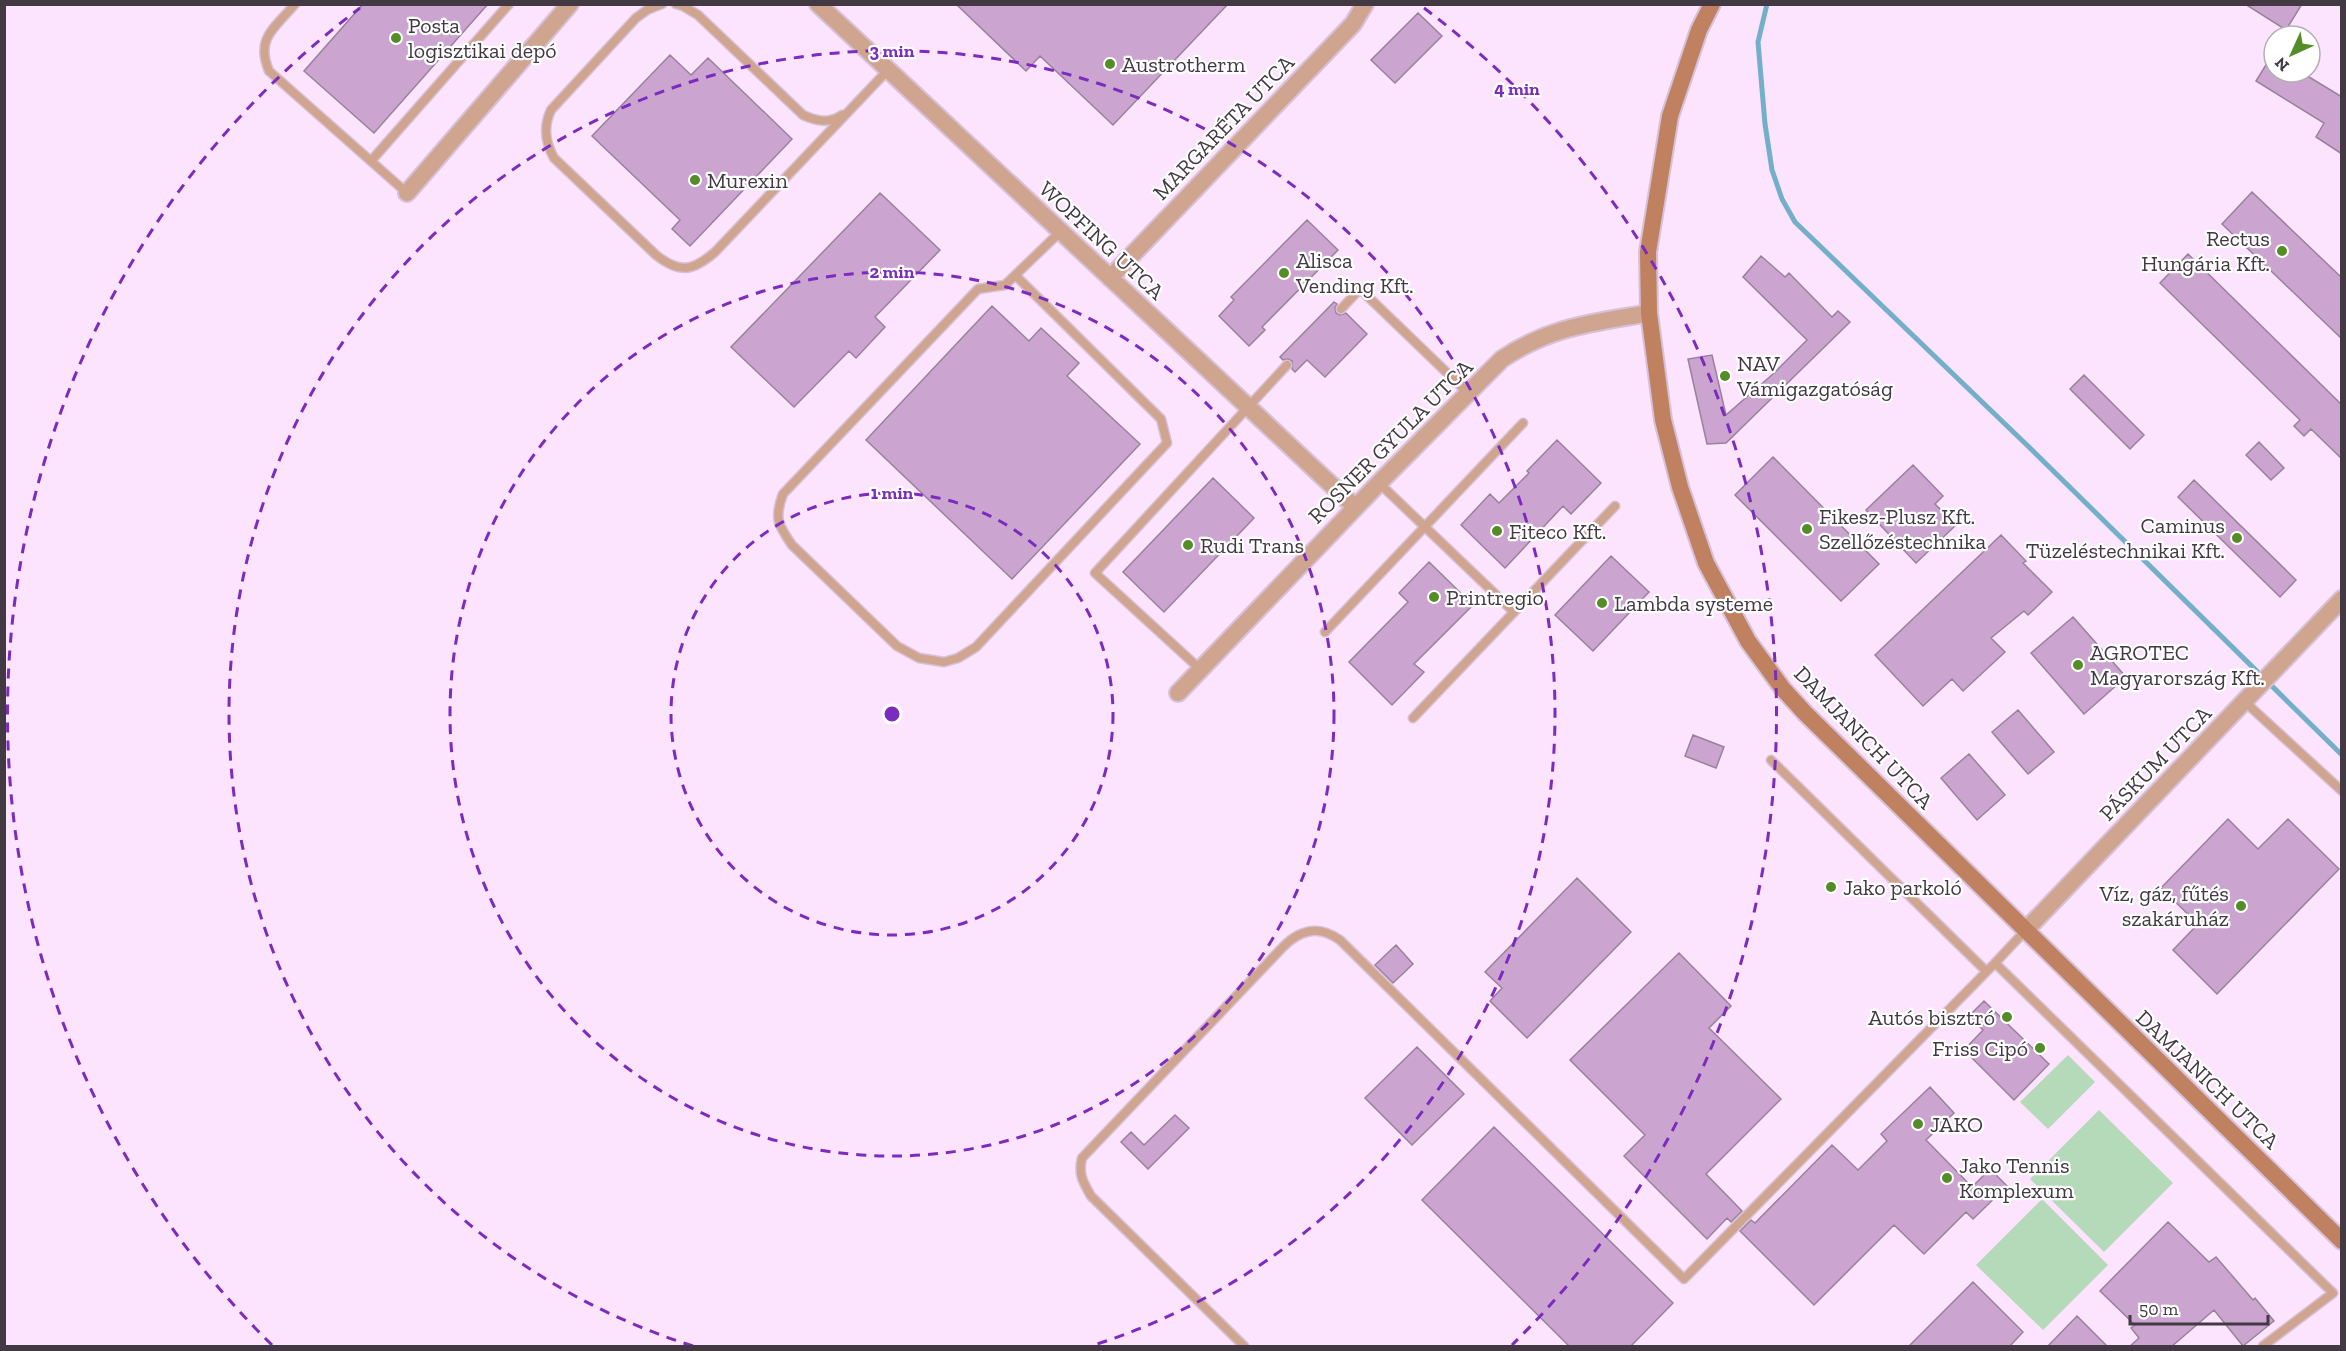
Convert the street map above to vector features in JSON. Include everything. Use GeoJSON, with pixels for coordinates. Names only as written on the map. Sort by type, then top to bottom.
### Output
{"type":"FeatureCollection","features":[{"type":"Feature","properties":{"kind":"main road","name":"DAMJANICH UTCA"},"geometry":{"type":"LineString","coordinates":[[1712,4],[1699,30],[1670,116],[1648,252],[1649,313],[1663,420],[1680,487],[1706,562],[1748,641],[1783,689],[1805,713],[2342,1241]]}},
{"type":"Feature","properties":{"kind":"street"},"geometry":{"type":"LineString","coordinates":[[407,193],[570,4]]}},
{"type":"Feature","properties":{"kind":"street","name":"WOPFING UTCA"},"geometry":{"type":"LineString","coordinates":[[818,4],[1355,507]]}},
{"type":"Feature","properties":{"kind":"street","name":"MARGARÉTA UTCA"},"geometry":{"type":"LineString","coordinates":[[1110,278],[1353,24],[1365,4]]}},
{"type":"Feature","properties":{"kind":"street","name":"ROSNER GYULA UTCA"},"geometry":{"type":"LineString","coordinates":[[1178,693],[1355,507],[1502,359],[1525,344],[1547,334],[1578,325],[1649,313]]}},
{"type":"Feature","properties":{"kind":"street","name":"PÁSKUM UTCA"},"geometry":{"type":"LineString","coordinates":[[2025,931],[2342,599]]}},
{"type":"Feature","properties":{"kind":"lane"},"geometry":{"type":"LineString","coordinates":[[295,4],[265,39],[262,56],[268,71],[407,193]]}},
{"type":"Feature","properties":{"kind":"lane"},"geometry":{"type":"LineString","coordinates":[[371,161],[510,4]]}},
{"type":"Feature","properties":{"kind":"lane"},"geometry":{"type":"LineString","coordinates":[[662,4],[647,10],[628,27],[551,110],[545,129],[549,148],[555,158],[667,264],[687,268],[700,265],[785,180],[888,70]]}},
{"type":"Feature","properties":{"kind":"lane"},"geometry":{"type":"LineString","coordinates":[[676,4],[698,15],[803,115],[825,121],[848,112]]}},
{"type":"Feature","properties":{"kind":"lane"},"geometry":{"type":"LineString","coordinates":[[1015,275],[1161,419],[1167,443],[976,647],[958,658],[944,662],[919,658],[897,646],[792,545],[779,527],[777,509],[783,494],[978,289],[1005,285],[1015,275],[1060,231]]}},
{"type":"Feature","properties":{"kind":"lane"},"geometry":{"type":"LineString","coordinates":[[1341,309],[1360,289],[1468,393]]}},
{"type":"Feature","properties":{"kind":"lane"},"geometry":{"type":"LineString","coordinates":[[1200,669],[1095,573],[1287,365]]}},
{"type":"Feature","properties":{"kind":"lane"},"geometry":{"type":"LineString","coordinates":[[1325,632],[1523,423]]}},
{"type":"Feature","properties":{"kind":"lane"},"geometry":{"type":"LineString","coordinates":[[1379,483],[1514,612]]}},
{"type":"Feature","properties":{"kind":"lane"},"geometry":{"type":"LineString","coordinates":[[1413,718],[1615,506]]}},
{"type":"Feature","properties":{"kind":"lane"},"geometry":{"type":"LineString","coordinates":[[2248,699],[2342,791]]}},
{"type":"Feature","properties":{"kind":"lane"},"geometry":{"type":"LineString","coordinates":[[1772,760],[1986,971]]}},
{"type":"Feature","properties":{"kind":"lane"},"geometry":{"type":"LineString","coordinates":[[1244,1347],[1091,1196],[1079,1171],[1082,1158],[1282,948],[1297,936],[1318,930],[1328,932],[1340,940],[1684,1279],[2025,931]]}},
{"type":"Feature","properties":{"kind":"lane"},"geometry":{"type":"LineString","coordinates":[[1995,963],[2333,1293],[2263,1347]]}},
{"type":"Feature","properties":{"kind":"green space"},"geometry":{"type":"Polygon","coordinates":[[[2068,1055],[2095,1082],[2048,1129],[2020,1102],[2068,1055]]]}},
{"type":"Feature","properties":{"kind":"green space"},"geometry":{"type":"Polygon","coordinates":[[[2099,1110],[2173,1183],[2104,1252],[2030,1179],[2099,1110]]]}},
{"type":"Feature","properties":{"kind":"green space"},"geometry":{"type":"Polygon","coordinates":[[[2042,1199],[2108,1265],[2043,1330],[1976,1265],[2042,1199]]]}},
{"type":"Feature","properties":{"kind":"building","name":"Posta logisztikai depó"},"geometry":{"type":"Polygon","coordinates":[[[363,4],[488,4],[374,133],[304,71],[363,4]]]}},
{"type":"Feature","properties":{"kind":"building","name":"Austrotherm"},"geometry":{"type":"Polygon","coordinates":[[[956,4],[1228,4],[1113,125],[1040,56],[1026,71],[956,4]]]}},
{"type":"Feature","properties":{"kind":"building"},"geometry":{"type":"Polygon","coordinates":[[[2245,4],[2302,4],[2290,24],[2277,24],[2245,4]]]}},
{"type":"Feature","properties":{"kind":"building"},"geometry":{"type":"Polygon","coordinates":[[[1418,13],[1442,36],[1395,83],[1371,60],[1418,13]]]}},
{"type":"Feature","properties":{"kind":"building","name":"Murexin"},"geometry":{"type":"Polygon","coordinates":[[[670,55],[691,75],[708,58],[792,139],[690,246],[672,229],[680,220],[592,136],[670,55]]]}},
{"type":"Feature","properties":{"kind":"building"},"geometry":{"type":"Polygon","coordinates":[[[2262,71],[2262,84],[2321,84],[2342,97],[2342,154],[2316,137],[2324,123],[2256,81],[2262,71]]]}},
{"type":"Feature","properties":{"kind":"building","name":"Rectus Hungária Kft."},"geometry":{"type":"Polygon","coordinates":[[[2252,192],[2342,278],[2342,339],[2222,224],[2252,192]]]}},
{"type":"Feature","properties":{"kind":"building"},"geometry":{"type":"Polygon","coordinates":[[[880,193],[940,250],[875,317],[885,327],[856,358],[849,351],[794,407],[731,347],[880,193]]]}},
{"type":"Feature","properties":{"kind":"building","name":"Alisca Vending Kft."},"geometry":{"type":"Polygon","coordinates":[[[1307,220],[1338,250],[1262,327],[1265,330],[1249,346],[1219,316],[1234,300],[1231,297],[1307,220]]]}},
{"type":"Feature","properties":{"kind":"building"},"geometry":{"type":"Polygon","coordinates":[[[2188,254],[2342,405],[2342,459],[2311,429],[2304,436],[2294,426],[2300,420],[2160,283],[2188,254]]]}},
{"type":"Feature","properties":{"kind":"building"},"geometry":{"type":"Polygon","coordinates":[[[1761,256],[1785,277],[1789,273],[1832,317],[1838,311],[1850,322],[1726,443],[1707,444],[1688,359],[1712,355],[1726,415],[1773,374],[1807,340],[1743,277],[1761,256]]]}},
{"type":"Feature","properties":{"kind":"building"},"geometry":{"type":"Polygon","coordinates":[[[1334,302],[1337,304],[1336,313],[1340,315],[1346,313],[1367,334],[1325,377],[1307,360],[1295,372],[1292,369],[1292,361],[1283,360],[1280,357],[1334,302]]]}},
{"type":"Feature","properties":{"kind":"building"},"geometry":{"type":"Polygon","coordinates":[[[992,306],[1029,341],[1041,328],[1079,363],[1067,376],[1140,444],[1012,579],[866,440],[992,306]]]}},
{"type":"Feature","properties":{"kind":"building"},"geometry":{"type":"Polygon","coordinates":[[[2084,375],[2144,435],[2130,449],[2070,389],[2084,375]]]}},
{"type":"Feature","properties":{"kind":"building"},"geometry":{"type":"Polygon","coordinates":[[[1557,440],[1601,483],[1571,514],[1563,506],[1505,568],[1461,525],[1490,494],[1499,503],[1557,440]]]}},
{"type":"Feature","properties":{"kind":"building"},"geometry":{"type":"Polygon","coordinates":[[[2259,442],[2284,468],[2271,480],[2246,455],[2259,442]]]}},
{"type":"Feature","properties":{"kind":"building","name":"Fikesz-Plusz Kft. Szellőzéstechnika"},"geometry":{"type":"Polygon","coordinates":[[[1773,457],[1879,564],[1841,601],[1735,495],[1773,457]]]}},
{"type":"Feature","properties":{"kind":"building"},"geometry":{"type":"Polygon","coordinates":[[[1913,465],[1943,496],[1935,504],[1956,525],[1916,563],[1866,510],[1913,465]]]}},
{"type":"Feature","properties":{"kind":"building","name":"Rudi Trans"},"geometry":{"type":"Polygon","coordinates":[[[1213,478],[1254,518],[1164,612],[1123,572],[1213,478]]]}},
{"type":"Feature","properties":{"kind":"building","name":"Caminus Tüzeléstechnikai Kft."},"geometry":{"type":"Polygon","coordinates":[[[2194,480],[2296,580],[2280,597],[2178,497],[2194,480]]]}},
{"type":"Feature","properties":{"kind":"building"},"geometry":{"type":"Polygon","coordinates":[[[2001,535],[2026,561],[2023,563],[2052,592],[2028,615],[2024,611],[1991,638],[2005,652],[1963,691],[1952,679],[1923,706],[1875,655],[2001,535]]]}},
{"type":"Feature","properties":{"kind":"building","name":"Lambda systeme"},"geometry":{"type":"Polygon","coordinates":[[[1611,556],[1649,592],[1593,651],[1555,615],[1611,556]]]}},
{"type":"Feature","properties":{"kind":"building"},"geometry":{"type":"Polygon","coordinates":[[[1429,562],[1473,605],[1414,664],[1424,672],[1392,705],[1349,662],[1408,602],[1399,593],[1429,562]]]}},
{"type":"Feature","properties":{"kind":"building","name":"AGROTEC Magyarország Kft."},"geometry":{"type":"Polygon","coordinates":[[[2073,617],[2126,677],[2084,714],[2031,653],[2073,617]]]}},
{"type":"Feature","properties":{"kind":"building"},"geometry":{"type":"Polygon","coordinates":[[[2018,710],[2054,752],[2028,774],[1992,732],[2018,710]]]}},
{"type":"Feature","properties":{"kind":"building"},"geometry":{"type":"Polygon","coordinates":[[[1693,735],[1724,747],[1716,768],[1685,756],[1693,735]]]}},
{"type":"Feature","properties":{"kind":"building"},"geometry":{"type":"Polygon","coordinates":[[[1969,754],[2005,795],[1977,820],[1941,778],[1969,754]]]}},
{"type":"Feature","properties":{"kind":"building","name":"Víz, gáz, fűtés szakáruház"},"geometry":{"type":"Polygon","coordinates":[[[2228,819],[2258,849],[2288,819],[2339,869],[2217,994],[2173,950],[2198,924],[2161,888],[2228,819]]]}},
{"type":"Feature","properties":{"kind":"building"},"geometry":{"type":"Polygon","coordinates":[[[1577,878],[1631,932],[1527,1038],[1490,1001],[1502,988],[1485,972],[1577,878]]]}},
{"type":"Feature","properties":{"kind":"building"},"geometry":{"type":"Polygon","coordinates":[[[1396,945],[1413,964],[1393,983],[1375,965],[1396,945]]]}},
{"type":"Feature","properties":{"kind":"building"},"geometry":{"type":"Polygon","coordinates":[[[1679,953],[1731,1006],[1709,1028],[1781,1099],[1706,1174],[1742,1211],[1731,1222],[1727,1218],[1707,1239],[1624,1156],[1645,1135],[1570,1060],[1679,953]]]}},
{"type":"Feature","properties":{"kind":"building"},"geometry":{"type":"Polygon","coordinates":[[[1984,1001],[2049,1064],[2014,1100],[1964,1050],[1983,1030],[1969,1016],[1984,1001]]]}},
{"type":"Feature","properties":{"kind":"building"},"geometry":{"type":"Polygon","coordinates":[[[1417,1047],[1464,1094],[1412,1145],[1365,1098],[1417,1047]]]}},
{"type":"Feature","properties":{"kind":"building"},"geometry":{"type":"Polygon","coordinates":[[[1930,1087],[1954,1113],[1926,1140],[1972,1187],[1990,1169],[2007,1186],[1973,1219],[1966,1212],[1924,1254],[1894,1225],[1814,1305],[1740,1231],[1751,1220],[1755,1223],[1832,1145],[1858,1170],[1887,1141],[1881,1134],[1930,1087]]]}},
{"type":"Feature","properties":{"kind":"building"},"geometry":{"type":"Polygon","coordinates":[[[1175,1115],[1189,1128],[1148,1169],[1121,1142],[1131,1132],[1144,1145],[1175,1115]]]}},
{"type":"Feature","properties":{"kind":"building"},"geometry":{"type":"Polygon","coordinates":[[[1494,1127],[1673,1303],[1630,1347],[1570,1347],[1422,1200],[1494,1127]]]}},
{"type":"Feature","properties":{"kind":"building"},"geometry":{"type":"Polygon","coordinates":[[[2168,1222],[2209,1262],[2216,1257],[2274,1321],[2243,1346],[2214,1310],[2171,1347],[2129,1347],[2139,1338],[2131,1328],[2135,1325],[2100,1291],[2168,1222]]]}},
{"type":"Feature","properties":{"kind":"building"},"geometry":{"type":"Polygon","coordinates":[[[1973,1282],[2023,1332],[2009,1347],[1908,1347],[1973,1282]]]}},
{"type":"Feature","properties":{"kind":"building"},"geometry":{"type":"Polygon","coordinates":[[[2077,1316],[2108,1347],[2047,1347],[2077,1316]]]}},
{"type":"Feature","properties":{"kind":"waterway"},"geometry":{"type":"LineString","coordinates":[[1767,4],[1758,42],[1765,124],[1772,170],[1782,199],[1795,222],[2031,449],[2342,755]]}},
{"type":"Feature","properties":{"kind":"place","name":"Posta logisztikai depó"},"geometry":{"type":"Point","coordinates":[396,38]}},
{"type":"Feature","properties":{"kind":"place","name":"Austrotherm"},"geometry":{"type":"Point","coordinates":[1110,64]}},
{"type":"Feature","properties":{"kind":"place","name":"Murexin"},"geometry":{"type":"Point","coordinates":[695,180]}},
{"type":"Feature","properties":{"kind":"place","name":"Rectus Hungária Kft."},"geometry":{"type":"Point","coordinates":[2282,251]}},
{"type":"Feature","properties":{"kind":"place","name":"Alisca Vending Kft."},"geometry":{"type":"Point","coordinates":[1284,273]}},
{"type":"Feature","properties":{"kind":"place","name":"NAV Vámigazgatóság"},"geometry":{"type":"Point","coordinates":[1725,376]}},
{"type":"Feature","properties":{"kind":"place","name":"Fikesz-Plusz Kft. Szellőzéstechnika"},"geometry":{"type":"Point","coordinates":[1807,529]}},
{"type":"Feature","properties":{"kind":"place","name":"Fiteco Kft."},"geometry":{"type":"Point","coordinates":[1497,531]}},
{"type":"Feature","properties":{"kind":"place","name":"Caminus Tüzeléstechnikai Kft."},"geometry":{"type":"Point","coordinates":[2237,538]}},
{"type":"Feature","properties":{"kind":"place","name":"Rudi Trans"},"geometry":{"type":"Point","coordinates":[1188,545]}},
{"type":"Feature","properties":{"kind":"place","name":"Printregio"},"geometry":{"type":"Point","coordinates":[1434,597]}},
{"type":"Feature","properties":{"kind":"place","name":"Lambda systeme"},"geometry":{"type":"Point","coordinates":[1602,603]}},
{"type":"Feature","properties":{"kind":"place","name":"AGROTEC Magyarország Kft."},"geometry":{"type":"Point","coordinates":[2078,665]}},
{"type":"Feature","properties":{"kind":"place","name":"Jako parkoló"},"geometry":{"type":"Point","coordinates":[1831,887]}},
{"type":"Feature","properties":{"kind":"place","name":"Víz, gáz, fűtés szakáruház"},"geometry":{"type":"Point","coordinates":[2241,906]}},
{"type":"Feature","properties":{"kind":"place","name":"Autós bisztró"},"geometry":{"type":"Point","coordinates":[2007,1017]}},
{"type":"Feature","properties":{"kind":"place","name":"Friss Cipó"},"geometry":{"type":"Point","coordinates":[2040,1048]}},
{"type":"Feature","properties":{"kind":"place","name":"JAKO"},"geometry":{"type":"Point","coordinates":[1918,1124]}},
{"type":"Feature","properties":{"kind":"place","name":"Jako Tennis Komplexum"},"geometry":{"type":"Point","coordinates":[1947,1178]}}]}
